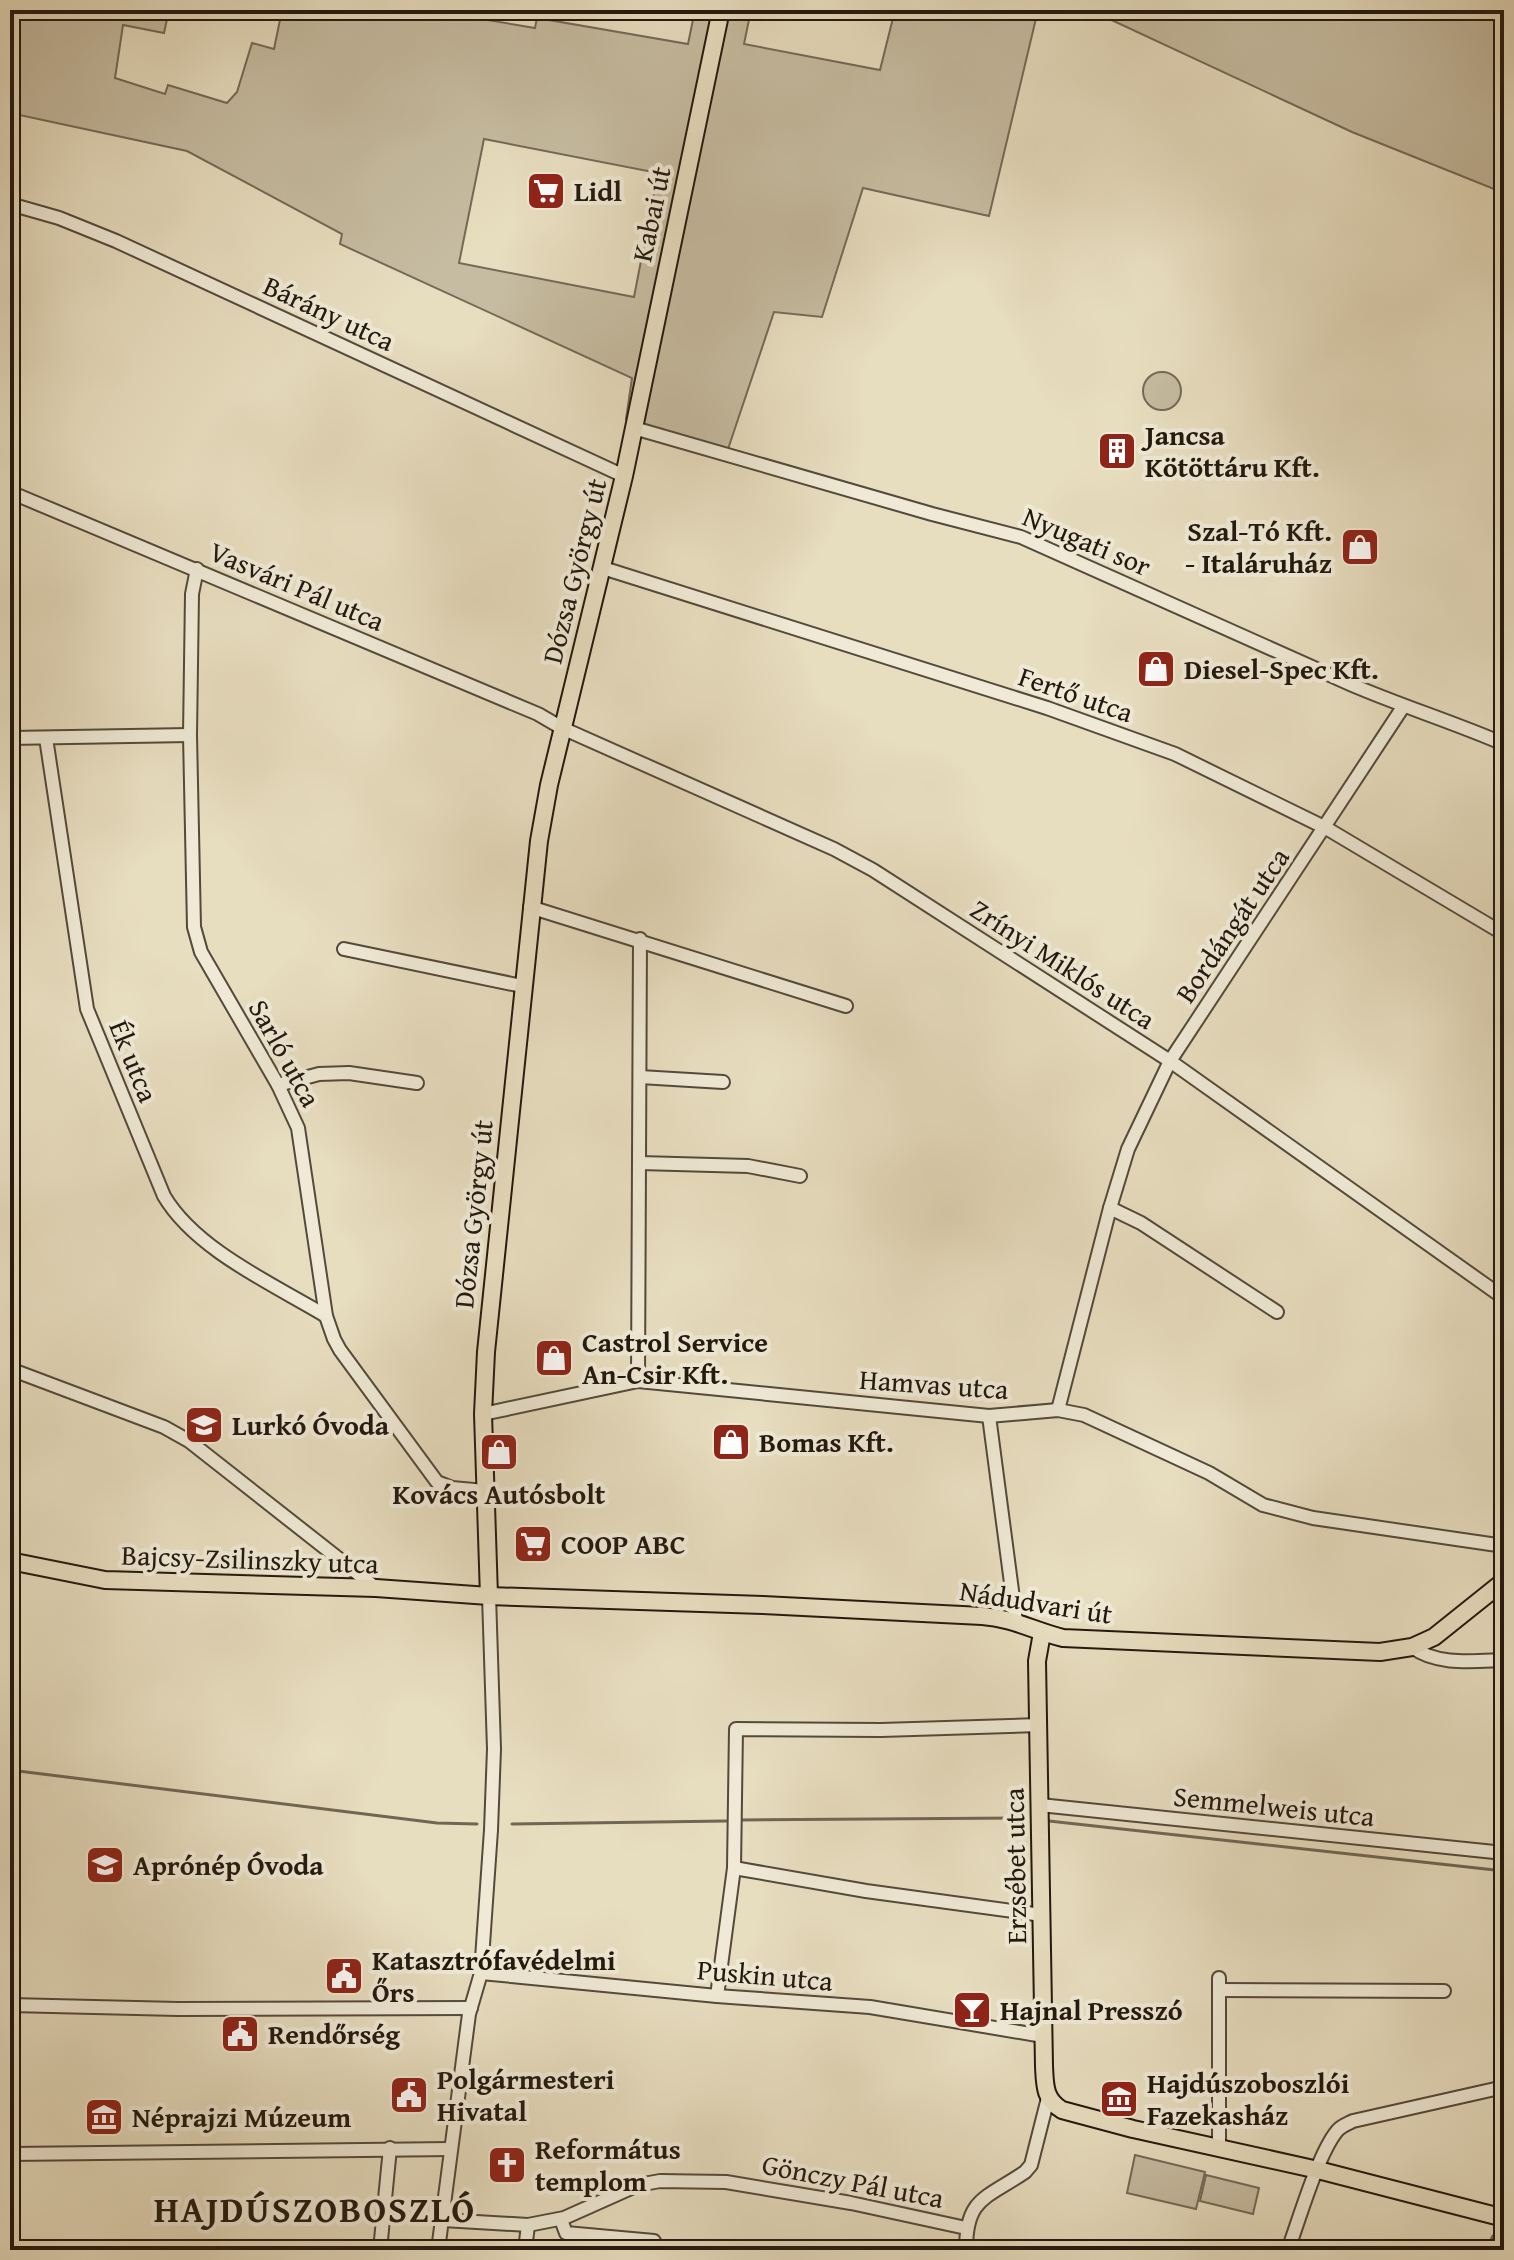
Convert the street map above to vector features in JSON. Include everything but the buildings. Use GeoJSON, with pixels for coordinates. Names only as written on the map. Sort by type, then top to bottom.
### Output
{"type":"FeatureCollection","features":[{"type":"Feature","properties":{"kind":"main road","name":"Kabai út"},"geometry":{"type":"LineString","coordinates":[[634,428],[721,10]]}},
{"type":"Feature","properties":{"kind":"main road","name":"Dózsa György út"},"geometry":{"type":"LineString","coordinates":[[489,1596],[483,1414],[486,1352],[530,907],[546,799],[634,428]]}},
{"type":"Feature","properties":{"kind":"main road","name":"Bajcsy-Zsilinszky utca"},"geometry":{"type":"LineString","coordinates":[[10,1561],[105,1580],[376,1588],[489,1596]]}},
{"type":"Feature","properties":{"kind":"main road","name":"Nádudvari út"},"geometry":{"type":"LineString","coordinates":[[489,1596],[982,1616],[1016,1621],[1042,1633],[1074,1639],[1380,1652],[1412,1647],[1434,1637],[1504,1581]]}},
{"type":"Feature","properties":{"kind":"main road","name":"Erzsébet utca"},"geometry":{"type":"LineString","coordinates":[[1042,1633],[1037,1661],[1043,2036],[1048,2098]]}},
{"type":"Feature","properties":{"kind":"main road"},"geometry":{"type":"LineString","coordinates":[[1048,2098],[1062,2110],[1133,2129],[1318,2170],[1504,2218]]}},
{"type":"Feature","properties":{"kind":"street","name":"Bárány utca"},"geometry":{"type":"LineString","coordinates":[[10,204],[59,218],[129,246],[624,476]]}},
{"type":"Feature","properties":{"kind":"street","name":"Nyugati sor"},"geometry":{"type":"LineString","coordinates":[[634,428],[1021,537],[1403,707],[1434,715],[1504,744]]}},
{"type":"Feature","properties":{"kind":"street","name":"Vasvári Pál utca"},"geometry":{"type":"LineString","coordinates":[[10,492],[538,714],[562,728]]}},
{"type":"Feature","properties":{"kind":"street","name":"Fertő utca"},"geometry":{"type":"LineString","coordinates":[[603,568],[941,674],[1175,754],[1326,828],[1504,934]]}},
{"type":"Feature","properties":{"kind":"street","name":"Sarló utca"},"geometry":{"type":"LineString","coordinates":[[197,569],[192,594],[190,735],[194,927],[201,952],[278,1085],[298,1128],[326,1316],[340,1350],[437,1482],[452,1488],[485,1491]]}},
{"type":"Feature","properties":{"kind":"street","name":"Bordángát utca"},"geometry":{"type":"LineString","coordinates":[[1058,1410],[1128,1149],[1170,1061],[1403,707]]}},
{"type":"Feature","properties":{"kind":"street","name":"Zrínyi Miklós utca"},"geometry":{"type":"LineString","coordinates":[[562,728],[800,831],[873,870],[1170,1061],[1504,1298]]}},
{"type":"Feature","properties":{"kind":"street"},"geometry":{"type":"LineString","coordinates":[[10,738],[190,735]]}},
{"type":"Feature","properties":{"kind":"street","name":"Ék utca"},"geometry":{"type":"LineString","coordinates":[[46,738],[87,1009],[164,1196],[183,1222],[214,1248],[326,1316]]}},
{"type":"Feature","properties":{"kind":"street"},"geometry":{"type":"LineString","coordinates":[[530,907],[846,1006]]}},
{"type":"Feature","properties":{"kind":"street"},"geometry":{"type":"LineString","coordinates":[[638,1381],[640,939]]}},
{"type":"Feature","properties":{"kind":"street"},"geometry":{"type":"LineString","coordinates":[[344,949],[522,986]]}},
{"type":"Feature","properties":{"kind":"street"},"geometry":{"type":"LineString","coordinates":[[278,1085],[319,1074],[349,1073],[417,1083]]}},
{"type":"Feature","properties":{"kind":"street"},"geometry":{"type":"LineString","coordinates":[[640,1077],[723,1082]]}},
{"type":"Feature","properties":{"kind":"street"},"geometry":{"type":"LineString","coordinates":[[640,1163],[748,1166],[800,1176]]}},
{"type":"Feature","properties":{"kind":"street"},"geometry":{"type":"LineString","coordinates":[[1110,1208],[1141,1223],[1277,1312]]}},
{"type":"Feature","properties":{"kind":"street"},"geometry":{"type":"LineString","coordinates":[[10,1369],[164,1427],[189,1441],[376,1588]]}},
{"type":"Feature","properties":{"kind":"street","name":"Hamvas utca"},"geometry":{"type":"LineString","coordinates":[[483,1414],[638,1381],[989,1416],[1058,1410],[1084,1415],[1209,1473],[1263,1505],[1313,1518],[1504,1546]]}},
{"type":"Feature","properties":{"kind":"street"},"geometry":{"type":"LineString","coordinates":[[989,1416],[1016,1621]]}},
{"type":"Feature","properties":{"kind":"street","name":"Dózsa György út"},"geometry":{"type":"LineString","coordinates":[[438,2250],[470,2011],[481,1973],[494,1749],[489,1596]]}},
{"type":"Feature","properties":{"kind":"street"},"geometry":{"type":"LineString","coordinates":[[1412,1647],[1425,1657],[1466,1661],[1504,1660]]}},
{"type":"Feature","properties":{"kind":"street"},"geometry":{"type":"LineString","coordinates":[[717,1996],[734,1868],[736,1729],[881,1730],[1039,1725]]}},
{"type":"Feature","properties":{"kind":"street","name":"Semmelweis utca"},"geometry":{"type":"LineString","coordinates":[[1040,1805],[1504,1853]]}},
{"type":"Feature","properties":{"kind":"street"},"geometry":{"type":"LineString","coordinates":[[734,1868],[866,1891],[1042,1915]]}},
{"type":"Feature","properties":{"kind":"street","name":"Puskin utca"},"geometry":{"type":"LineString","coordinates":[[481,1973],[870,2007],[1043,2036]]}},
{"type":"Feature","properties":{"kind":"street"},"geometry":{"type":"LineString","coordinates":[[1219,2148],[1219,1984],[1444,1991]]}},
{"type":"Feature","properties":{"kind":"street"},"geometry":{"type":"LineString","coordinates":[[10,2005],[470,2011]]}},
{"type":"Feature","properties":{"kind":"street"},"geometry":{"type":"LineString","coordinates":[[1288,2250],[1334,2134],[1346,2124],[1504,2087]]}},
{"type":"Feature","properties":{"kind":"street","name":"Gönczy Pál utca"},"geometry":{"type":"LineString","coordinates":[[443,2220],[528,2225],[564,2218],[638,2185],[663,2181],[726,2182],[851,2203],[966,2228],[976,2204],[1031,2165],[1048,2098]]}},
{"type":"Feature","properties":{"kind":"street"},"geometry":{"type":"LineString","coordinates":[[380,2250],[390,2148]]}},
{"type":"Feature","properties":{"kind":"street"},"geometry":{"type":"LineString","coordinates":[[10,2154],[451,2149]]}},
{"type":"Feature","properties":{"kind":"street"},"geometry":{"type":"LineString","coordinates":[[525,2250],[528,2225]]}},
{"type":"Feature","properties":{"kind":"street"},"geometry":{"type":"LineString","coordinates":[[563,2225],[566,2233],[654,2241]]}},
{"type":"Feature","properties":{"kind":"street"},"geometry":{"type":"LineString","coordinates":[[966,2228],[966,2250]]}},
{"type":"Feature","properties":{"kind":"shaded area"},"geometry":{"type":"Polygon","coordinates":[[[10,10],[169,10],[164,33],[123,25],[115,78],[165,94],[168,85],[227,103],[237,92],[252,43],[274,49],[282,10],[428,10],[535,28],[537,18],[688,44],[695,10],[751,10],[744,44],[880,70],[895,10],[1038,10],[989,216],[863,188],[822,317],[774,312],[728,449],[626,419],[632,378],[340,244],[342,234],[187,151],[10,113],[10,10]],[[484,139],[459,263],[634,297],[658,173],[484,139]]]}},
{"type":"Feature","properties":{"kind":"shaded area"},"geometry":{"type":"Polygon","coordinates":[[[1090,10],[1504,10],[1504,193],[1352,132],[1090,10]]]}},
{"type":"Feature","properties":{"kind":"shaded area"},"geometry":{"type":"Polygon","coordinates":[[[1162,372],[1175,378],[1181,391],[1175,404],[1162,410],[1149,404],[1143,391],[1149,378],[1162,372]]]}},
{"type":"Feature","properties":{"kind":"shaded area"},"geometry":{"type":"Polygon","coordinates":[[[1135,2155],[1205,2172],[1196,2209],[1127,2193],[1135,2155]]]}},
{"type":"Feature","properties":{"kind":"shaded area"},"geometry":{"type":"Polygon","coordinates":[[[1206,2175],[1259,2188],[1253,2214],[1200,2201],[1206,2175]]]}},
{"type":"Feature","properties":{"kind":"waterway"},"geometry":{"type":"LineString","coordinates":[[10,1770],[437,1823],[477,1824]]}},
{"type":"Feature","properties":{"kind":"waterway"},"geometry":{"type":"LineString","coordinates":[[741,1820],[1022,1818]]}},
{"type":"Feature","properties":{"kind":"waterway"},"geometry":{"type":"LineString","coordinates":[[512,1824],[726,1821]]}},
{"type":"Feature","properties":{"kind":"waterway"},"geometry":{"type":"LineString","coordinates":[[1049,1821],[1504,1871]]}},
{"type":"Feature","properties":{"kind":"waterway"},"geometry":{"type":"LineString","coordinates":[[1486,2250],[1493,2236]]}},
{"type":"Feature","properties":{"kind":"place","name":"Lidl"},"geometry":{"type":"Point","coordinates":[546,191]}},
{"type":"Feature","properties":{"kind":"place","name":"Jancsa Kötöttáru Kft."},"geometry":{"type":"Point","coordinates":[1117,451]}},
{"type":"Feature","properties":{"kind":"place","name":"Szal-Tó Kft. - Italáruház"},"geometry":{"type":"Point","coordinates":[1360,547]}},
{"type":"Feature","properties":{"kind":"place","name":"Diesel-Spec Kft."},"geometry":{"type":"Point","coordinates":[1156,669]}},
{"type":"Feature","properties":{"kind":"place","name":"Castrol Service An-Csir Kft."},"geometry":{"type":"Point","coordinates":[554,1358]}},
{"type":"Feature","properties":{"kind":"place","name":"Lurkó Óvoda"},"geometry":{"type":"Point","coordinates":[204,1425]}},
{"type":"Feature","properties":{"kind":"place","name":"Bomas Kft."},"geometry":{"type":"Point","coordinates":[731,1442]}},
{"type":"Feature","properties":{"kind":"place","name":"Kovács Autósbolt"},"geometry":{"type":"Point","coordinates":[499,1452]}},
{"type":"Feature","properties":{"kind":"place","name":"COOP ABC"},"geometry":{"type":"Point","coordinates":[533,1544]}},
{"type":"Feature","properties":{"kind":"place","name":"Aprónép Óvoda"},"geometry":{"type":"Point","coordinates":[105,1865]}},
{"type":"Feature","properties":{"kind":"place","name":"Katasztrófavédelmi Őrs"},"geometry":{"type":"Point","coordinates":[344,1976]}},
{"type":"Feature","properties":{"kind":"place","name":"Hajnal Presszó"},"geometry":{"type":"Point","coordinates":[972,2010]}},
{"type":"Feature","properties":{"kind":"place","name":"Rendőrség"},"geometry":{"type":"Point","coordinates":[240,2034]}},
{"type":"Feature","properties":{"kind":"place","name":"Polgármesteri Hivatal"},"geometry":{"type":"Point","coordinates":[409,2095]}},
{"type":"Feature","properties":{"kind":"place","name":"Hajdúszoboszlói Fazekasház"},"geometry":{"type":"Point","coordinates":[1119,2099]}},
{"type":"Feature","properties":{"kind":"place","name":"Néprajzi Múzeum"},"geometry":{"type":"Point","coordinates":[104,2117]}},
{"type":"Feature","properties":{"kind":"place","name":"Református templom"},"geometry":{"type":"Point","coordinates":[507,2165]}},
{"type":"Feature","properties":{"kind":"district","name":"HAJDÚSZOBOSZLÓ"},"geometry":{"type":"Point","coordinates":[315,2209]}}]}
